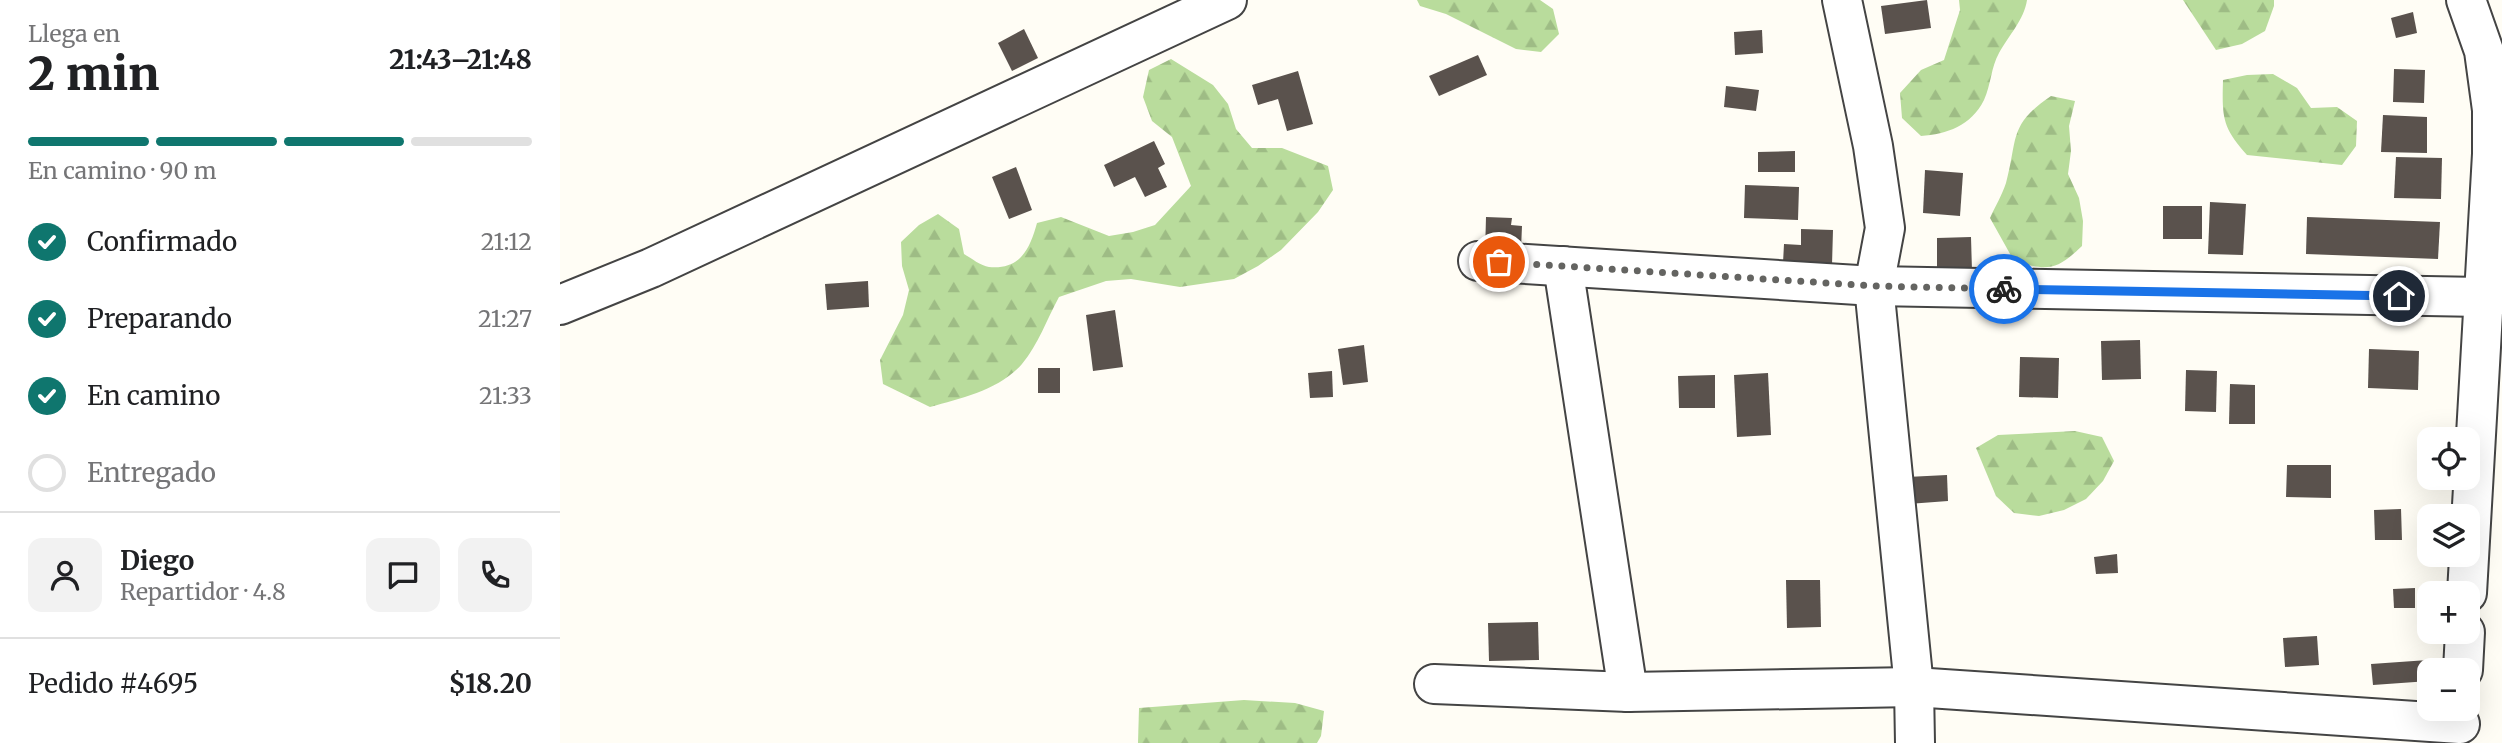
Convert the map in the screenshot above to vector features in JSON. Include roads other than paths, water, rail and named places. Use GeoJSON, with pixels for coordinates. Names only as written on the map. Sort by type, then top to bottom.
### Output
{"type":"FeatureCollection","features":[{"type":"Feature","properties":{"kind":"street"},"geometry":{"type":"LineString","coordinates":[[560,305],[651,268],[1227,0]]}},
{"type":"Feature","properties":{"kind":"street"},"geometry":{"type":"LineString","coordinates":[[1842,0],[1873,146],[1885,228],[1874,286],[1914,687],[1915,743]]}},
{"type":"Feature","properties":{"kind":"street"},"geometry":{"type":"LineString","coordinates":[[2466,0],[2484,51],[2492,110],[2492,296],[2468,581]]}},
{"type":"Feature","properties":{"kind":"street"},"geometry":{"type":"LineString","coordinates":[[1478,261],[1874,286],[2492,296]]}},
{"type":"Feature","properties":{"kind":"street"},"geometry":{"type":"LineString","coordinates":[[1563,266],[1628,692]]}},
{"type":"Feature","properties":{"kind":"street"},"geometry":{"type":"LineString","coordinates":[[1434,684],[1628,692],[1914,687],[2460,725]]}}]}
